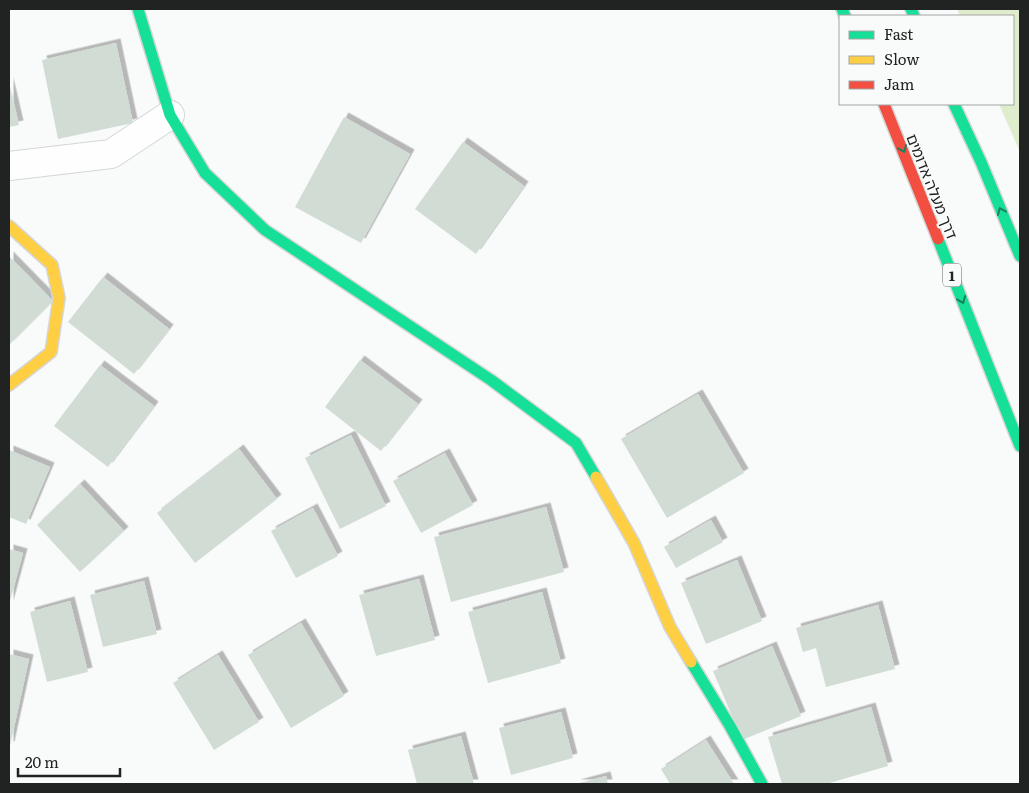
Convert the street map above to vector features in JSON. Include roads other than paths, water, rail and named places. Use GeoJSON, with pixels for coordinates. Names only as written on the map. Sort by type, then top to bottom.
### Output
{"type":"FeatureCollection","features":[{"type":"Feature","properties":{"kind":"main road"},"geometry":{"type":"LineString","coordinates":[[138,9],[170,115],[205,173],[265,230],[491,380],[576,443],[634,543],[670,627],[730,726],[762,784]]}},
{"type":"Feature","properties":{"kind":"main road","name":"דרך מעלה אדומים"},"geometry":{"type":"LineString","coordinates":[[884,105],[1020,446]]}},
{"type":"Feature","properties":{"kind":"main road"},"geometry":{"type":"LineString","coordinates":[[954,105],[981,162],[1020,256]]}},
{"type":"Feature","properties":{"kind":"main road"},"geometry":{"type":"LineString","coordinates":[[9,226],[52,265],[59,298],[52,352],[9,384]]}},
{"type":"Feature","properties":{"kind":"street"},"geometry":{"type":"LineString","coordinates":[[9,166],[111,154],[170,115]]}}]}
